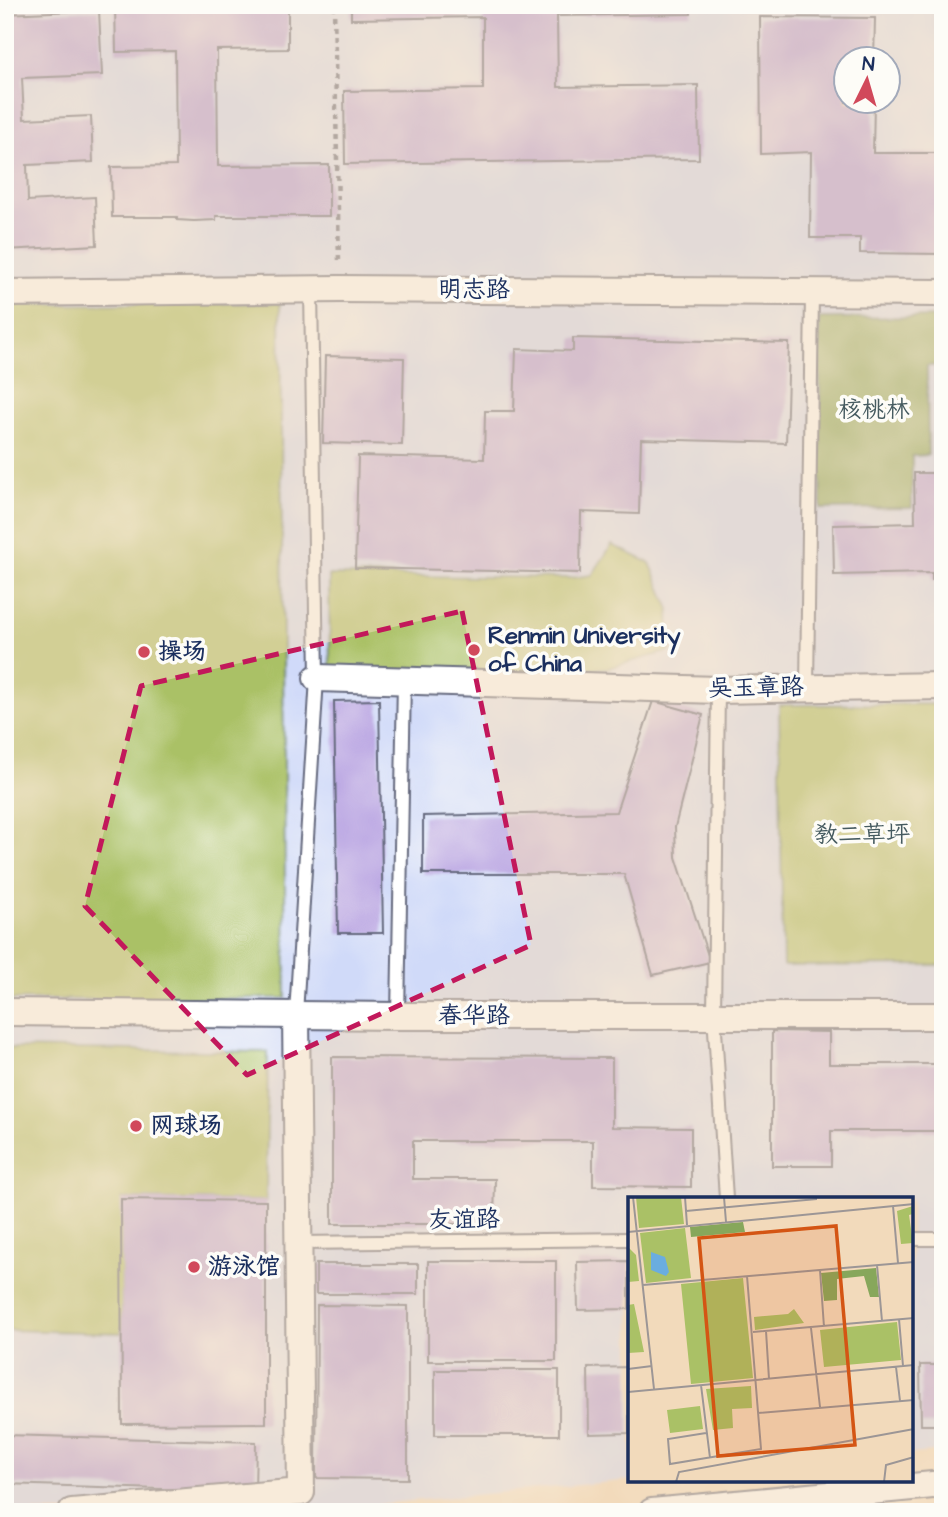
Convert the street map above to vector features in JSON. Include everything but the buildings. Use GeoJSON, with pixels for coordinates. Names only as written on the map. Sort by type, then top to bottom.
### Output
{"type":"FeatureCollection","features":[{"type":"Feature","properties":{"kind":"street","name":"明志路"},"geometry":{"type":"LineString","coordinates":[[5,293],[340,289],[943,293]]}},
{"type":"Feature","properties":{"kind":"street","name":"吴玉章路"},"geometry":{"type":"LineString","coordinates":[[317,678],[718,690],[943,686]]}},
{"type":"Feature","properties":{"kind":"street","name":"春华路"},"geometry":{"type":"LineString","coordinates":[[5,1012],[398,1016],[943,1016]]}},
{"type":"Feature","properties":{"kind":"street"},"geometry":{"type":"LineString","coordinates":[[72,1512],[301,1492],[296,1014]]}},
{"type":"Feature","properties":{"kind":"street"},"geometry":{"type":"LineString","coordinates":[[652,1512],[943,1484]]}},
{"type":"Feature","properties":{"kind":"lane"},"geometry":{"type":"LineString","coordinates":[[296,1014],[317,678],[311,290]]}},
{"type":"Feature","properties":{"kind":"lane"},"geometry":{"type":"LineString","coordinates":[[807,688],[812,293]]}},
{"type":"Feature","properties":{"kind":"lane"},"geometry":{"type":"LineString","coordinates":[[398,1016],[404,680]]}},
{"type":"Feature","properties":{"kind":"lane"},"geometry":{"type":"LineString","coordinates":[[718,690],[714,1015],[726,1197]]}},
{"type":"Feature","properties":{"kind":"lane","name":"友谊路"},"geometry":{"type":"LineString","coordinates":[[299,1242],[628,1239]]}},
{"type":"Feature","properties":{"kind":"lane"},"geometry":{"type":"LineString","coordinates":[[913,1239],[943,1240]]}},
{"type":"Feature","properties":{"kind":"path"},"geometry":{"type":"LineString","coordinates":[[334,5],[340,289]]}},
{"type":"Feature","properties":{"kind":"highlighted area"},"geometry":{"type":"Polygon","coordinates":[[[462,611],[531,945],[247,1075],[85,906],[141,686],[462,611]]]}},
{"type":"Feature","properties":{"kind":"shaded area","name":"Renmin University of China"},"geometry":{"type":"Polygon","coordinates":[[[5,5],[943,5],[943,1451],[913,1454],[913,1197],[628,1197],[628,1480],[295,1512],[5,1512],[5,5]]]}},
{"type":"Feature","properties":{"kind":"green space","name":"操场"},"geometry":{"type":"Polygon","coordinates":[[[280,303],[286,998],[5,1000],[5,305],[280,303]]]}},
{"type":"Feature","properties":{"kind":"green space","name":"核桃林"},"geometry":{"type":"Polygon","coordinates":[[[943,317],[943,365],[927,366],[928,455],[912,456],[912,508],[821,509],[819,318],[943,317]]]}},
{"type":"Feature","properties":{"kind":"green space"},"geometry":{"type":"Polygon","coordinates":[[[612,545],[650,563],[669,607],[670,651],[608,668],[526,674],[330,670],[329,575],[570,578],[592,575],[612,545]]]}},
{"type":"Feature","properties":{"kind":"green space","name":"教二草坪"},"geometry":{"type":"Polygon","coordinates":[[[943,704],[943,965],[783,966],[779,705],[943,704]]]}},
{"type":"Feature","properties":{"kind":"green space","name":"网球场"},"geometry":{"type":"Polygon","coordinates":[[[5,1048],[268,1052],[266,1201],[122,1199],[122,1333],[5,1330],[5,1048]]]}},
{"type":"Feature","properties":{"kind":"place","name":"Renmin University of China"},"geometry":{"type":"Point","coordinates":[474,650]}},
{"type":"Feature","properties":{"kind":"place","name":"操场"},"geometry":{"type":"Point","coordinates":[144,652]}},
{"type":"Feature","properties":{"kind":"place","name":"网球场"},"geometry":{"type":"Point","coordinates":[136,1126]}},
{"type":"Feature","properties":{"kind":"place","name":"游泳馆"},"geometry":{"type":"Point","coordinates":[194,1267]}}]}
